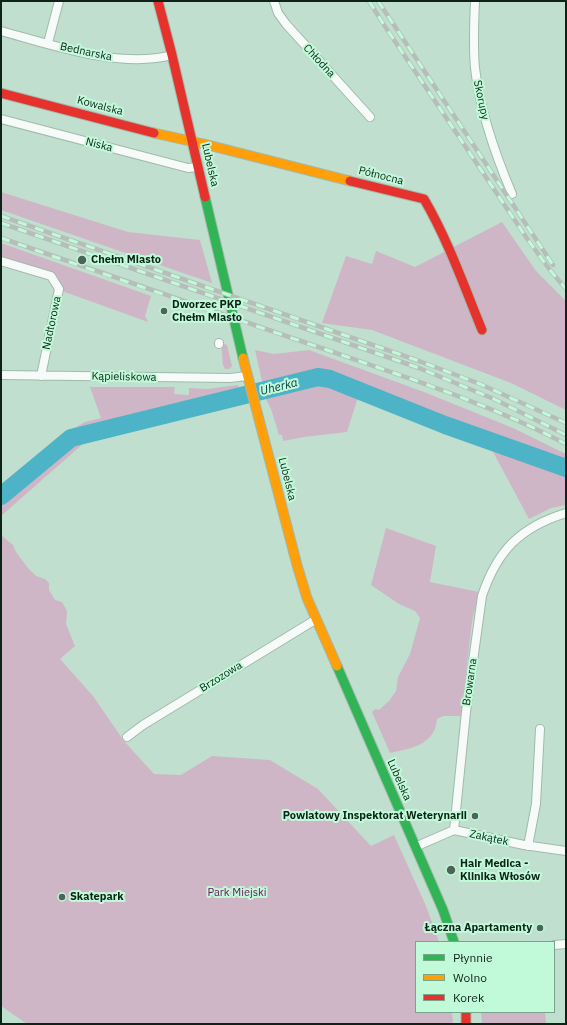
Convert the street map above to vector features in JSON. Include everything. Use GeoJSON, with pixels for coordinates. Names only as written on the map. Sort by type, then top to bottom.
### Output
{"type":"FeatureCollection","features":[{"type":"Feature","properties":{"kind":"main road","name":"Lubelska"},"geometry":{"type":"LineString","coordinates":[[158,1],[248,380],[307,598],[315,620],[443,910],[454,941]]}},
{"type":"Feature","properties":{"kind":"main road","name":"Kowalska"},"geometry":{"type":"LineString","coordinates":[[1,93],[192,143]]}},
{"type":"Feature","properties":{"kind":"main road","name":"Północna"},"geometry":{"type":"LineString","coordinates":[[192,143],[208,145],[424,199],[446,242],[482,330]]}},
{"type":"Feature","properties":{"kind":"main road"},"geometry":{"type":"LineString","coordinates":[[466,1013],[466,1024]]}},
{"type":"Feature","properties":{"kind":"street"},"geometry":{"type":"LineString","coordinates":[[48,44],[59,1]]}},
{"type":"Feature","properties":{"kind":"street","name":"Chłodna"},"geometry":{"type":"LineString","coordinates":[[274,1],[278,13],[286,24],[370,117]]}},
{"type":"Feature","properties":{"kind":"street","name":"Skorupy"},"geometry":{"type":"LineString","coordinates":[[475,1],[475,68],[479,92],[486,123],[500,166],[512,194]]}},
{"type":"Feature","properties":{"kind":"street","name":"Bednarska"},"geometry":{"type":"LineString","coordinates":[[1,32],[97,56],[128,60],[160,58],[172,55]]}},
{"type":"Feature","properties":{"kind":"street","name":"Niska"},"geometry":{"type":"LineString","coordinates":[[1,120],[188,168],[198,167]]}},
{"type":"Feature","properties":{"kind":"street","name":"Nadtorowa"},"geometry":{"type":"LineString","coordinates":[[1,260],[51,276],[59,289],[41,376]]}},
{"type":"Feature","properties":{"kind":"street","name":"Kąpieliskowa"},"geometry":{"type":"LineString","coordinates":[[1,375],[224,378],[248,380]]}},
{"type":"Feature","properties":{"kind":"street","name":"Browarna"},"geometry":{"type":"LineString","coordinates":[[454,830],[466,712],[482,596],[488,577],[496,562],[512,542],[539,523],[551,517],[566,513]]}},
{"type":"Feature","properties":{"kind":"street","name":"Brzozowa"},"geometry":{"type":"LineString","coordinates":[[127,737],[143,725],[315,620]]}},
{"type":"Feature","properties":{"kind":"street"},"geometry":{"type":"LineString","coordinates":[[528,846],[536,804],[540,729]]}},
{"type":"Feature","properties":{"kind":"street","name":"Zakątek"},"geometry":{"type":"LineString","coordinates":[[415,847],[454,830],[528,846],[566,851]]}},
{"type":"Feature","properties":{"kind":"street"},"geometry":{"type":"LineString","coordinates":[[555,945],[566,944]]}},
{"type":"Feature","properties":{"kind":"green space"},"geometry":{"type":"Polygon","coordinates":[[[1,192],[128,232],[200,240],[212,283],[1,210],[1,192]]]}},
{"type":"Feature","properties":{"kind":"green space"},"geometry":{"type":"Polygon","coordinates":[[[502,222],[536,271],[566,301],[566,410],[511,383],[372,330],[322,323],[346,256],[372,264],[376,251],[415,267],[502,222]]]}},
{"type":"Feature","properties":{"kind":"green space"},"geometry":{"type":"Polygon","coordinates":[[[1,243],[151,296],[145,316],[148,322],[62,291],[51,276],[1,260],[1,243]]]}},
{"type":"Feature","properties":{"kind":"green space"},"geometry":{"type":"Polygon","coordinates":[[[221,343],[227,345],[232,366],[229,369],[225,369],[223,365],[221,343]]]}},
{"type":"Feature","properties":{"kind":"green space"},"geometry":{"type":"Polygon","coordinates":[[[255,350],[274,354],[309,350],[424,392],[513,428],[566,454],[566,505],[551,508],[529,519],[492,450],[358,397],[347,432],[283,441],[282,435],[279,435],[271,409],[266,399],[255,350]]]}},
{"type":"Feature","properties":{"kind":"green space"},"geometry":{"type":"Polygon","coordinates":[[[238,385],[241,399],[105,434],[106,437],[84,443],[1,516],[1,484],[64,434],[85,422],[101,418],[90,387],[175,387],[174,394],[189,395],[189,388],[207,389],[238,385]]]}},
{"type":"Feature","properties":{"kind":"green space"},"geometry":{"type":"Polygon","coordinates":[[[386,528],[436,546],[430,582],[479,592],[472,621],[461,716],[443,716],[437,719],[432,735],[427,740],[414,747],[390,753],[372,712],[375,709],[379,710],[389,701],[396,691],[398,677],[410,654],[420,618],[415,611],[399,604],[371,585],[386,528]]]}},
{"type":"Feature","properties":{"kind":"green space","name":"Park Miejski"},"geometry":{"type":"Polygon","coordinates":[[[1,535],[13,545],[16,552],[36,576],[45,579],[49,583],[49,590],[55,600],[62,602],[67,611],[66,624],[75,646],[60,659],[93,696],[124,741],[154,774],[181,775],[212,756],[270,760],[318,789],[371,846],[394,835],[426,906],[439,941],[415,941],[415,1013],[452,1013],[453,1024],[27,1024],[1,1006],[1,535]]]}},
{"type":"Feature","properties":{"kind":"green space"},"geometry":{"type":"Polygon","coordinates":[[[481,1013],[545,1013],[546,1024],[482,1024],[481,1013]]]}},
{"type":"Feature","properties":{"kind":"waterway","name":"Uherka"},"geometry":{"type":"LineString","coordinates":[[1,496],[71,438],[318,377],[330,379],[445,425],[566,468]]}},
{"type":"Feature","properties":{"kind":"railway"},"geometry":{"type":"LineString","coordinates":[[369,1],[528,240],[566,289]]}},
{"type":"Feature","properties":{"kind":"railway"},"geometry":{"type":"LineString","coordinates":[[378,1],[553,265]]}},
{"type":"Feature","properties":{"kind":"railway"},"geometry":{"type":"LineString","coordinates":[[1,216],[419,361],[480,384],[566,423]]}},
{"type":"Feature","properties":{"kind":"railway"},"geometry":{"type":"LineString","coordinates":[[1,223],[419,368],[494,399],[566,435]]}},
{"type":"Feature","properties":{"kind":"railway"},"geometry":{"type":"LineString","coordinates":[[1,238],[448,392],[508,416],[566,444]]}},
{"type":"Feature","properties":{"kind":"traffic: fast"},"geometry":{"type":"LineString","coordinates":[[205,197],[243,358]]}},
{"type":"Feature","properties":{"kind":"traffic: fast"},"geometry":{"type":"LineString","coordinates":[[337,666],[443,910],[454,941]]}},
{"type":"Feature","properties":{"kind":"traffic: slow"},"geometry":{"type":"LineString","coordinates":[[154,133],[350,181]]}},
{"type":"Feature","properties":{"kind":"traffic: slow"},"geometry":{"type":"LineString","coordinates":[[243,358],[307,598],[337,666]]}},
{"type":"Feature","properties":{"kind":"traffic: jam"},"geometry":{"type":"LineString","coordinates":[[158,1],[205,197]]}},
{"type":"Feature","properties":{"kind":"traffic: jam"},"geometry":{"type":"LineString","coordinates":[[1,93],[154,133]]}},
{"type":"Feature","properties":{"kind":"traffic: jam"},"geometry":{"type":"LineString","coordinates":[[350,181],[424,199],[448,247],[482,330]]}},
{"type":"Feature","properties":{"kind":"traffic: jam"},"geometry":{"type":"LineString","coordinates":[[466,1013],[466,1024]]}},
{"type":"Feature","properties":{"kind":"place","name":"Chełm Miasto"},"geometry":{"type":"Point","coordinates":[82,260]}},
{"type":"Feature","properties":{"kind":"place","name":"Dworzec PKP Chełm Miasto"},"geometry":{"type":"Point","coordinates":[164,311]}},
{"type":"Feature","properties":{"kind":"place","name":"Powiatowy Inspektorat Weterynarii"},"geometry":{"type":"Point","coordinates":[475,816]}},
{"type":"Feature","properties":{"kind":"place","name":"Hair Medica - Klinika Włosów"},"geometry":{"type":"Point","coordinates":[451,870]}},
{"type":"Feature","properties":{"kind":"place","name":"Skatepark"},"geometry":{"type":"Point","coordinates":[62,897]}},
{"type":"Feature","properties":{"kind":"place","name":"Łączna Apartamenty"},"geometry":{"type":"Point","coordinates":[540,928]}}]}
